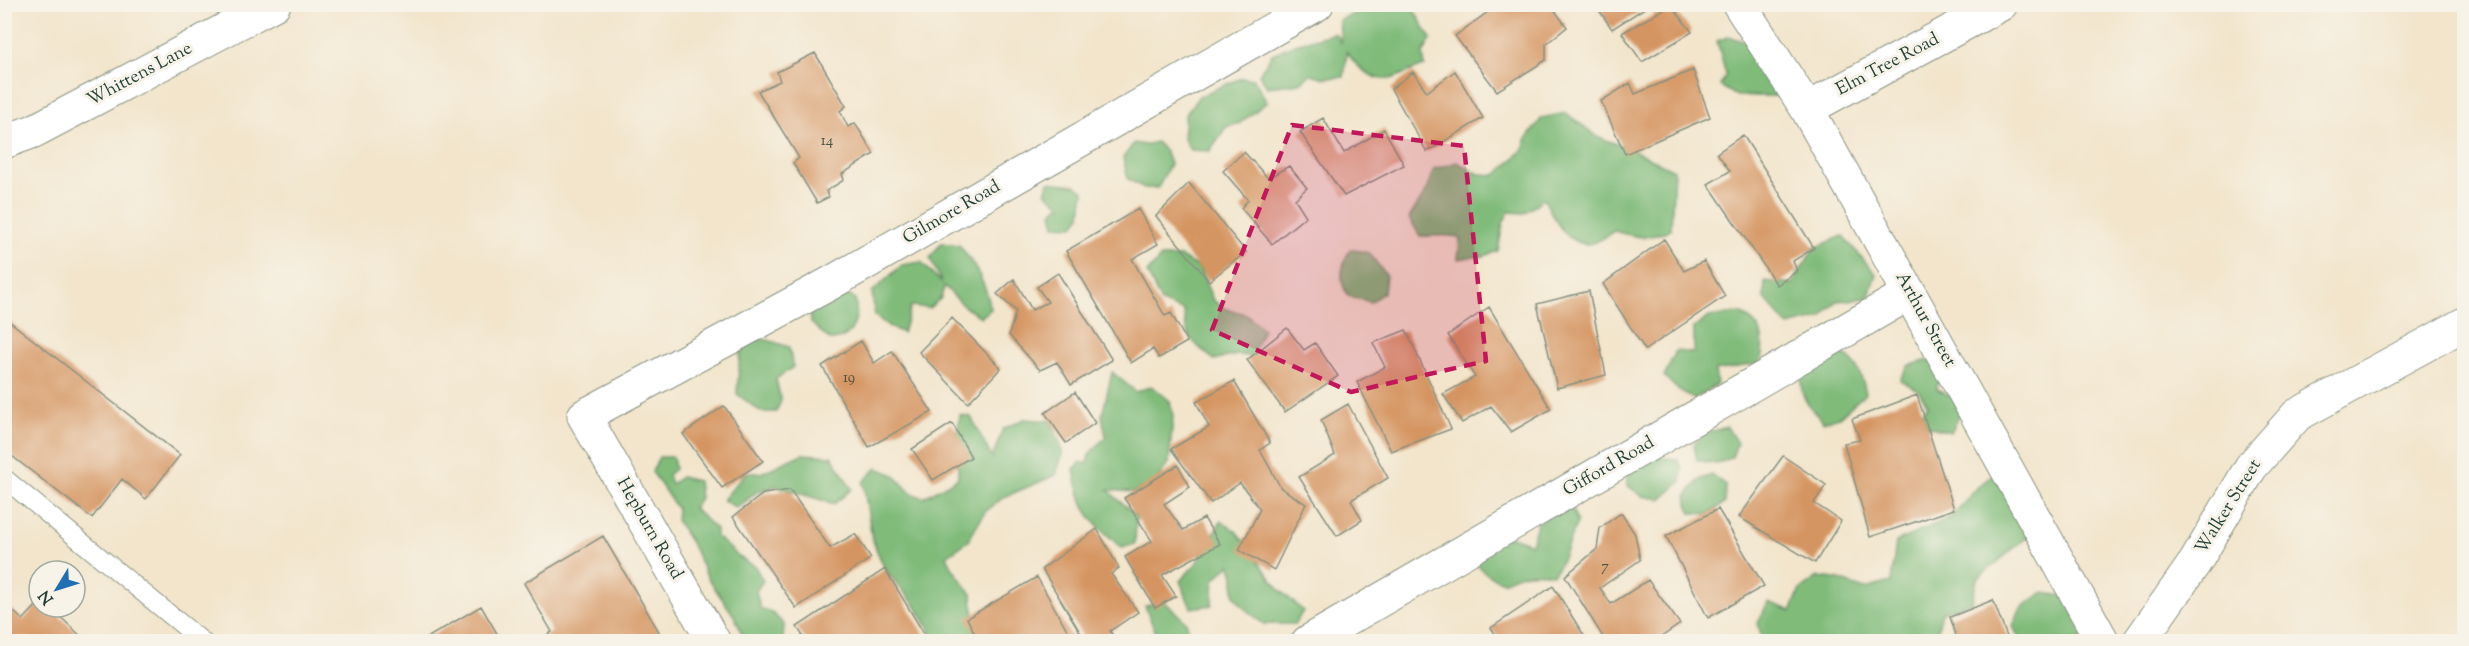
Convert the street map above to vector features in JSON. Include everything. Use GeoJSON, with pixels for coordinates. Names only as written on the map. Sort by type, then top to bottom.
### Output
{"type":"FeatureCollection","features":[{"type":"Feature","properties":{"kind":"street","name":"Whittens Lane"},"geometry":{"type":"LineString","coordinates":[[4,142],[34,131],[274,4]]}},
{"type":"Feature","properties":{"kind":"street","name":"Gilmore Road"},"geometry":{"type":"LineString","coordinates":[[584,416],[829,284],[1317,4]]}},
{"type":"Feature","properties":{"kind":"street","name":"Arthur Street"},"geometry":{"type":"LineString","coordinates":[[1739,4],[1807,109],[2103,642]]}},
{"type":"Feature","properties":{"kind":"street","name":"Elm Tree Road"},"geometry":{"type":"LineString","coordinates":[[1807,109],[2001,4]]}},
{"type":"Feature","properties":{"kind":"street","name":"Gifford Road"},"geometry":{"type":"LineString","coordinates":[[1308,642],[1910,293]]}},
{"type":"Feature","properties":{"kind":"street","name":"Walker Street"},"geometry":{"type":"LineString","coordinates":[[2139,642],[2196,561],[2251,467],[2297,415],[2464,324]]}},
{"type":"Feature","properties":{"kind":"street","name":"Hepburn Road"},"geometry":{"type":"LineString","coordinates":[[584,416],[714,642]]}},
{"type":"Feature","properties":{"kind":"lane"},"geometry":{"type":"LineString","coordinates":[[4,478],[203,642]]}},
{"type":"Feature","properties":{"kind":"highlighted area"},"geometry":{"type":"Polygon","coordinates":[[[1292,125],[1464,146],[1486,361],[1351,392],[1212,330],[1292,125]]]}},
{"type":"Feature","properties":{"kind":"green space"},"geometry":{"type":"Polygon","coordinates":[[[1376,5],[1411,5],[1431,39],[1423,54],[1425,66],[1393,78],[1382,79],[1364,71],[1347,52],[1344,77],[1325,78],[1311,74],[1300,83],[1267,87],[1259,74],[1272,54],[1295,44],[1335,33],[1341,43],[1339,20],[1376,5]]]}},
{"type":"Feature","properties":{"kind":"green space"},"geometry":{"type":"Polygon","coordinates":[[[1728,37],[1744,41],[1785,75],[1778,96],[1737,96],[1720,86],[1726,75],[1717,41],[1728,37]]]}},
{"type":"Feature","properties":{"kind":"green space"},"geometry":{"type":"Polygon","coordinates":[[[1241,78],[1254,79],[1267,102],[1240,123],[1226,127],[1210,151],[1190,150],[1183,137],[1185,115],[1199,96],[1241,78]]]}},
{"type":"Feature","properties":{"kind":"green space"},"geometry":{"type":"Polygon","coordinates":[[[1566,113],[1598,137],[1633,150],[1674,170],[1671,229],[1643,237],[1614,231],[1596,242],[1584,244],[1568,237],[1544,199],[1524,213],[1509,212],[1503,223],[1498,251],[1484,256],[1458,259],[1460,238],[1445,235],[1420,236],[1409,218],[1425,193],[1434,169],[1457,162],[1479,174],[1496,175],[1522,151],[1527,138],[1542,118],[1566,113]]]}},
{"type":"Feature","properties":{"kind":"green space"},"geometry":{"type":"Polygon","coordinates":[[[1156,142],[1165,151],[1170,164],[1158,188],[1144,188],[1128,179],[1123,158],[1134,143],[1144,145],[1156,142]]]}},
{"type":"Feature","properties":{"kind":"green space"},"geometry":{"type":"Polygon","coordinates":[[[1049,182],[1075,185],[1084,191],[1081,215],[1074,226],[1055,225],[1052,213],[1057,207],[1062,206],[1045,192],[1049,182]]]}},
{"type":"Feature","properties":{"kind":"green space"},"geometry":{"type":"Polygon","coordinates":[[[1843,236],[1876,274],[1868,298],[1837,301],[1821,318],[1788,326],[1764,298],[1765,281],[1792,284],[1814,248],[1843,236]]]}},
{"type":"Feature","properties":{"kind":"green space"},"geometry":{"type":"Polygon","coordinates":[[[941,243],[959,245],[965,252],[983,283],[991,309],[981,317],[966,308],[944,286],[941,298],[929,308],[911,306],[903,333],[875,316],[872,292],[902,265],[921,262],[942,283],[930,258],[941,243]]]}},
{"type":"Feature","properties":{"kind":"green space"},"geometry":{"type":"Polygon","coordinates":[[[1350,249],[1369,253],[1386,275],[1384,292],[1371,302],[1348,296],[1345,290],[1342,273],[1350,249]]]}},
{"type":"Feature","properties":{"kind":"green space"},"geometry":{"type":"Polygon","coordinates":[[[1161,257],[1181,257],[1199,268],[1213,300],[1226,309],[1246,314],[1263,329],[1252,356],[1237,355],[1214,360],[1192,340],[1186,328],[1184,311],[1161,302],[1147,273],[1161,257]]]}},
{"type":"Feature","properties":{"kind":"green space"},"geometry":{"type":"Polygon","coordinates":[[[829,284],[855,299],[856,306],[855,320],[850,332],[838,339],[830,340],[811,323],[809,307],[829,284]]]}},
{"type":"Feature","properties":{"kind":"green space"},"geometry":{"type":"Polygon","coordinates":[[[1740,313],[1754,323],[1761,334],[1763,346],[1761,363],[1715,371],[1717,384],[1694,399],[1676,388],[1664,376],[1676,351],[1694,353],[1694,328],[1709,317],[1740,313]]]}},
{"type":"Feature","properties":{"kind":"green space"},"geometry":{"type":"Polygon","coordinates":[[[756,339],[768,340],[789,347],[793,367],[776,379],[781,401],[776,412],[761,412],[737,394],[740,353],[756,339]]]}},
{"type":"Feature","properties":{"kind":"green space"},"geometry":{"type":"Polygon","coordinates":[[[1823,344],[1841,352],[1852,361],[1857,367],[1866,393],[1839,417],[1823,422],[1806,402],[1801,382],[1802,363],[1823,344]]]}},
{"type":"Feature","properties":{"kind":"green space"},"geometry":{"type":"Polygon","coordinates":[[[1928,360],[1939,370],[1937,389],[1954,398],[1960,413],[1951,432],[1927,426],[1922,413],[1928,405],[1918,390],[1900,380],[1908,366],[1928,360]]]}},
{"type":"Feature","properties":{"kind":"green space"},"geometry":{"type":"Polygon","coordinates":[[[1112,372],[1136,392],[1151,386],[1170,401],[1173,416],[1169,463],[1156,480],[1134,492],[1108,490],[1136,516],[1135,544],[1122,548],[1102,530],[1084,506],[1074,469],[1081,462],[1087,464],[1089,454],[1106,437],[1102,416],[1112,372]]]}},
{"type":"Feature","properties":{"kind":"green space"},"geometry":{"type":"Polygon","coordinates":[[[960,415],[971,417],[992,458],[1003,429],[1024,419],[1051,421],[1063,452],[1056,475],[1004,497],[985,512],[968,541],[947,556],[953,569],[972,594],[975,633],[958,641],[936,641],[915,605],[885,569],[872,538],[863,482],[877,468],[894,475],[910,492],[923,498],[958,478],[957,432],[960,415]]]}},
{"type":"Feature","properties":{"kind":"green space"},"geometry":{"type":"Polygon","coordinates":[[[1727,427],[1737,443],[1732,457],[1717,464],[1697,460],[1694,444],[1706,433],[1727,427]]]}},
{"type":"Feature","properties":{"kind":"green space"},"geometry":{"type":"Polygon","coordinates":[[[1655,453],[1663,458],[1677,459],[1682,467],[1681,482],[1661,499],[1642,496],[1627,485],[1626,467],[1655,453]]]}},
{"type":"Feature","properties":{"kind":"green space"},"geometry":{"type":"Polygon","coordinates":[[[802,454],[832,456],[852,489],[834,504],[776,486],[757,492],[737,508],[723,500],[745,473],[761,473],[802,454]]]}},
{"type":"Feature","properties":{"kind":"green space"},"geometry":{"type":"Polygon","coordinates":[[[659,457],[673,457],[675,469],[668,475],[671,484],[681,477],[698,481],[700,498],[693,508],[716,529],[716,537],[755,566],[763,581],[756,591],[760,608],[771,612],[784,624],[783,641],[750,641],[742,634],[735,617],[709,580],[690,541],[676,520],[677,509],[652,472],[659,457]]]}},
{"type":"Feature","properties":{"kind":"green space"},"geometry":{"type":"Polygon","coordinates":[[[2000,469],[2031,534],[1977,579],[1972,602],[1942,612],[1935,641],[1766,641],[1762,639],[1758,623],[1768,602],[1791,611],[1800,590],[1818,577],[1836,579],[1865,589],[1891,582],[1896,542],[1951,517],[1978,487],[2000,469]]]}},
{"type":"Feature","properties":{"kind":"green space"},"geometry":{"type":"Polygon","coordinates":[[[1712,475],[1726,485],[1725,503],[1708,514],[1691,513],[1686,497],[1698,480],[1712,475]]]}},
{"type":"Feature","properties":{"kind":"green space"},"geometry":{"type":"Polygon","coordinates":[[[1555,510],[1573,510],[1577,523],[1564,556],[1553,574],[1527,573],[1503,582],[1488,574],[1477,564],[1471,553],[1509,536],[1531,544],[1537,524],[1555,510]]]}},
{"type":"Feature","properties":{"kind":"green space"},"geometry":{"type":"Polygon","coordinates":[[[1221,521],[1236,531],[1279,589],[1303,611],[1295,624],[1264,624],[1244,608],[1234,595],[1234,575],[1230,564],[1214,580],[1212,605],[1191,608],[1180,581],[1196,564],[1221,521]]]}},
{"type":"Feature","properties":{"kind":"green space"},"geometry":{"type":"Polygon","coordinates":[[[2042,593],[2067,596],[2084,641],[2020,641],[2013,626],[2021,608],[2042,593]]]}},
{"type":"Feature","properties":{"kind":"green space"},"geometry":{"type":"Polygon","coordinates":[[[1165,602],[1186,622],[1193,641],[1159,641],[1145,606],[1165,602]]]}},
{"type":"Feature","properties":{"kind":"building"},"geometry":{"type":"Polygon","coordinates":[[[1499,4],[1550,4],[1567,27],[1546,44],[1546,60],[1497,91],[1455,36],[1499,4]]]}},
{"type":"Feature","properties":{"kind":"building"},"geometry":{"type":"Polygon","coordinates":[[[1595,4],[1651,4],[1612,29],[1595,4]]]}},
{"type":"Feature","properties":{"kind":"building"},"geometry":{"type":"Polygon","coordinates":[[[1671,5],[1692,32],[1642,62],[1622,33],[1671,5]]]}},
{"type":"Feature","properties":{"kind":"building"},"geometry":{"type":"Polygon","coordinates":[[[815,53],[846,106],[840,111],[848,127],[855,123],[874,154],[842,174],[844,180],[826,191],[829,197],[817,203],[793,163],[799,158],[758,91],[780,81],[777,72],[815,53]]]}},
{"type":"Feature","properties":{"kind":"building"},"geometry":{"type":"Polygon","coordinates":[[[1693,70],[1710,117],[1625,154],[1601,101],[1630,83],[1635,94],[1693,70]]]}},
{"type":"Feature","properties":{"kind":"building"},"geometry":{"type":"Polygon","coordinates":[[[1455,71],[1483,118],[1427,152],[1391,89],[1413,72],[1427,92],[1455,71]]]}},
{"type":"Feature","properties":{"kind":"building"},"geometry":{"type":"Polygon","coordinates":[[[1323,118],[1344,153],[1384,129],[1404,165],[1344,196],[1300,132],[1323,118]]]}},
{"type":"Feature","properties":{"kind":"building"},"geometry":{"type":"Polygon","coordinates":[[[1743,135],[1814,248],[1793,261],[1797,271],[1777,285],[1708,184],[1730,171],[1717,153],[1743,135]]]}},
{"type":"Feature","properties":{"kind":"building"},"geometry":{"type":"Polygon","coordinates":[[[1244,152],[1268,178],[1289,166],[1307,188],[1295,199],[1306,216],[1272,244],[1241,208],[1248,200],[1223,171],[1244,152]]]}},
{"type":"Feature","properties":{"kind":"building"},"geometry":{"type":"Polygon","coordinates":[[[1189,183],[1246,252],[1209,281],[1156,216],[1189,183]]]}},
{"type":"Feature","properties":{"kind":"building"},"geometry":{"type":"Polygon","coordinates":[[[1138,209],[1158,244],[1132,259],[1165,316],[1171,313],[1187,342],[1159,358],[1153,349],[1131,363],[1066,251],[1138,209]]]}},
{"type":"Feature","properties":{"kind":"building"},"geometry":{"type":"Polygon","coordinates":[[[1664,239],[1684,271],[1704,261],[1725,296],[1645,350],[1603,284],[1664,239]]]}},
{"type":"Feature","properties":{"kind":"building"},"geometry":{"type":"Polygon","coordinates":[[[1058,273],[1112,360],[1071,385],[1057,362],[1040,370],[1009,335],[1016,311],[997,294],[1014,279],[1032,310],[1048,302],[1037,287],[1058,273]]]}},
{"type":"Feature","properties":{"kind":"building"},"geometry":{"type":"Polygon","coordinates":[[[1589,291],[1606,375],[1557,388],[1537,304],[1589,291]]]}},
{"type":"Feature","properties":{"kind":"building"},"geometry":{"type":"Polygon","coordinates":[[[1489,307],[1551,409],[1511,432],[1491,406],[1462,423],[1443,394],[1475,377],[1448,335],[1489,307]]]}},
{"type":"Feature","properties":{"kind":"building"},"geometry":{"type":"Polygon","coordinates":[[[4,317],[180,455],[146,499],[122,479],[92,518],[4,450],[4,317]]]}},
{"type":"Feature","properties":{"kind":"building"},"geometry":{"type":"Polygon","coordinates":[[[952,318],[1001,368],[968,403],[919,352],[952,318]]]}},
{"type":"Feature","properties":{"kind":"building"},"geometry":{"type":"Polygon","coordinates":[[[1287,328],[1304,350],[1315,343],[1338,376],[1285,412],[1247,360],[1287,328]]]}},
{"type":"Feature","properties":{"kind":"building"},"geometry":{"type":"Polygon","coordinates":[[[1406,330],[1451,429],[1391,451],[1357,382],[1385,367],[1373,343],[1406,330]]]}},
{"type":"Feature","properties":{"kind":"building"},"geometry":{"type":"Polygon","coordinates":[[[861,341],[874,363],[892,351],[932,412],[869,447],[822,366],[861,341]]]}},
{"type":"Feature","properties":{"kind":"building"},"geometry":{"type":"Polygon","coordinates":[[[1234,381],[1270,443],[1260,450],[1281,488],[1306,504],[1274,570],[1239,550],[1260,509],[1240,483],[1211,503],[1171,449],[1209,427],[1196,402],[1234,381]]]}},
{"type":"Feature","properties":{"kind":"building"},"geometry":{"type":"Polygon","coordinates":[[[1075,392],[1095,423],[1066,443],[1045,413],[1075,392]]]}},
{"type":"Feature","properties":{"kind":"building"},"geometry":{"type":"Polygon","coordinates":[[[1917,395],[1954,509],[1870,537],[1844,443],[1860,440],[1852,419],[1917,395]]]}},
{"type":"Feature","properties":{"kind":"building"},"geometry":{"type":"Polygon","coordinates":[[[1348,404],[1388,478],[1351,500],[1362,520],[1337,536],[1299,477],[1335,455],[1321,420],[1348,404]]]}},
{"type":"Feature","properties":{"kind":"building"},"geometry":{"type":"Polygon","coordinates":[[[724,406],[763,461],[722,488],[683,434],[724,406]]]}},
{"type":"Feature","properties":{"kind":"building"},"geometry":{"type":"Polygon","coordinates":[[[952,423],[971,457],[933,480],[912,449],[952,423]]]}},
{"type":"Feature","properties":{"kind":"building"},"geometry":{"type":"Polygon","coordinates":[[[1783,456],[1826,485],[1814,503],[1841,521],[1815,563],[1739,517],[1783,456]]]}},
{"type":"Feature","properties":{"kind":"building"},"geometry":{"type":"Polygon","coordinates":[[[1178,465],[1190,487],[1164,504],[1183,530],[1204,518],[1220,544],[1162,575],[1176,596],[1155,608],[1125,557],[1152,541],[1124,498],[1178,465]]]}},
{"type":"Feature","properties":{"kind":"building"},"geometry":{"type":"Polygon","coordinates":[[[790,490],[830,548],[855,534],[871,558],[796,608],[733,517],[763,494],[790,490]]]}},
{"type":"Feature","properties":{"kind":"building"},"geometry":{"type":"Polygon","coordinates":[[[1718,509],[1764,586],[1708,618],[1666,536],[1718,509]]]}},
{"type":"Feature","properties":{"kind":"building"},"geometry":{"type":"Polygon","coordinates":[[[1621,513],[1635,534],[1640,560],[1600,588],[1611,604],[1648,580],[1680,624],[1654,642],[1606,642],[1565,576],[1597,549],[1600,528],[1621,513]]]}},
{"type":"Feature","properties":{"kind":"building"},"geometry":{"type":"Polygon","coordinates":[[[1097,529],[1119,568],[1111,574],[1138,612],[1110,631],[1115,639],[1110,642],[1086,642],[1042,569],[1097,529]]]}},
{"type":"Feature","properties":{"kind":"building"},"geometry":{"type":"Polygon","coordinates":[[[603,536],[665,642],[536,642],[552,632],[524,583],[603,536]]]}},
{"type":"Feature","properties":{"kind":"building"},"geometry":{"type":"Polygon","coordinates":[[[885,569],[929,642],[807,642],[797,627],[885,569]]]}},
{"type":"Feature","properties":{"kind":"building"},"geometry":{"type":"Polygon","coordinates":[[[1037,577],[1074,642],[979,642],[967,618],[1037,577]]]}},
{"type":"Feature","properties":{"kind":"building"},"geometry":{"type":"Polygon","coordinates":[[[1553,586],[1588,642],[1501,642],[1491,628],[1553,586]]]}},
{"type":"Feature","properties":{"kind":"building"},"geometry":{"type":"Polygon","coordinates":[[[1993,600],[2009,642],[1958,642],[1950,617],[1993,600]]]}},
{"type":"Feature","properties":{"kind":"building"},"geometry":{"type":"Polygon","coordinates":[[[4,603],[23,620],[27,616],[27,619],[63,619],[87,642],[4,642],[4,603]]]}},
{"type":"Feature","properties":{"kind":"building"},"geometry":{"type":"Polygon","coordinates":[[[481,606],[502,642],[420,642],[481,606]]]}}]}
